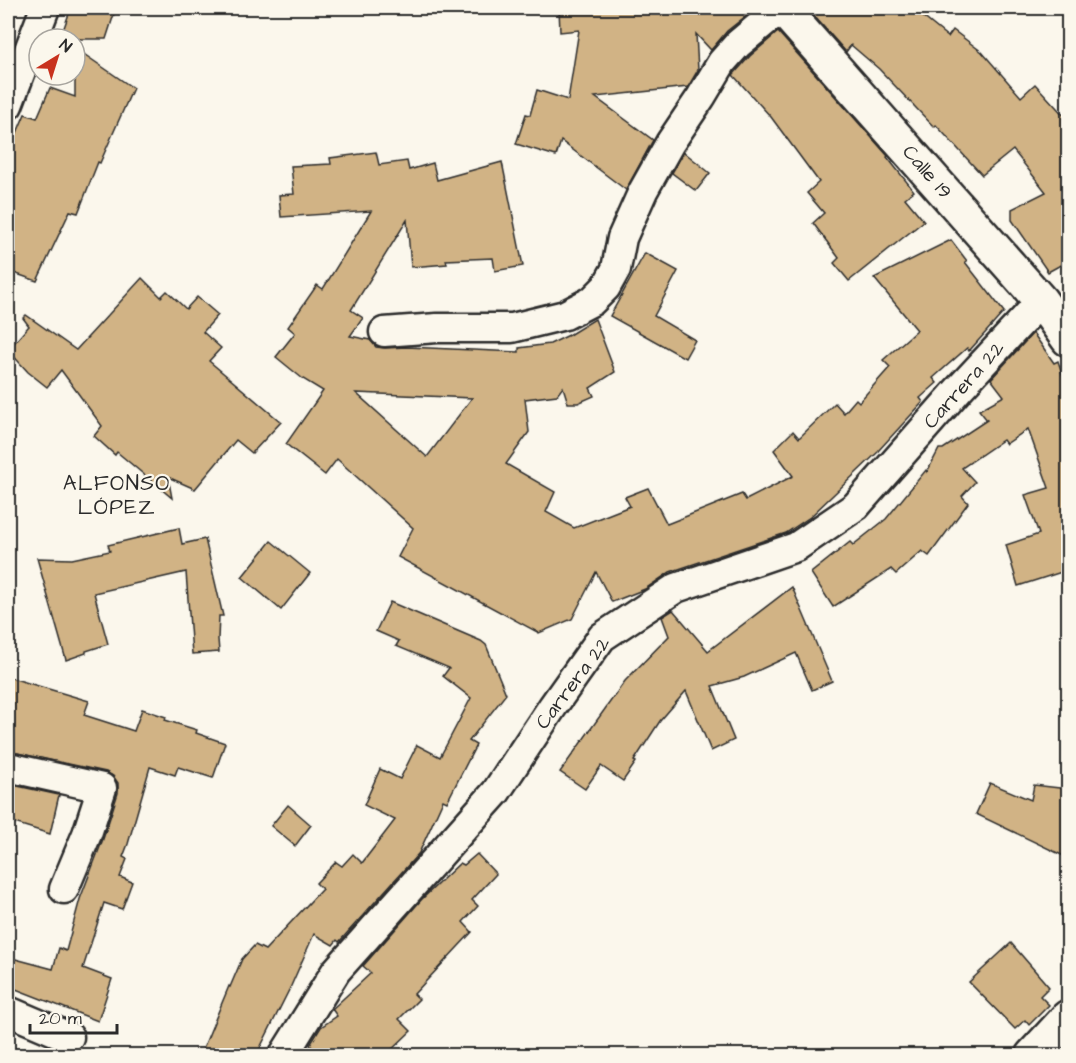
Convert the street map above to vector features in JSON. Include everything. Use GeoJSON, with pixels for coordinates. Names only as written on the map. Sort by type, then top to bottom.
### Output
{"type":"FeatureCollection","features":[{"type":"Feature","properties":{"kind":"main road","name":"Calle 19"},"geometry":{"type":"LineString","coordinates":[[781,8],[1041,301],[1068,339]]}},
{"type":"Feature","properties":{"kind":"main road"},"geometry":{"type":"LineString","coordinates":[[1032,1056],[1068,1017]]}},
{"type":"Feature","properties":{"kind":"street"},"geometry":{"type":"LineString","coordinates":[[8,105],[45,8]]}},
{"type":"Feature","properties":{"kind":"street"},"geometry":{"type":"LineString","coordinates":[[384,332],[437,328],[512,328],[565,315],[592,301],[606,287],[616,269],[622,238],[670,143],[722,62],[738,44],[781,8]]}},
{"type":"Feature","properties":{"kind":"street","name":"Carrera 22"},"geometry":{"type":"LineString","coordinates":[[283,1056],[336,971],[496,792],[602,637],[676,588],[796,547],[856,506],[958,390],[1041,301]]}},
{"type":"Feature","properties":{"kind":"street"},"geometry":{"type":"LineString","coordinates":[[8,767],[102,788],[87,834],[64,889]]}},
{"type":"Feature","properties":{"kind":"street"},"geometry":{"type":"LineString","coordinates":[[8,1011],[69,1037]]}},
{"type":"Feature","properties":{"kind":"building"},"geometry":{"type":"Polygon","coordinates":[[[71,8],[116,8],[106,39],[87,39],[87,27],[64,27],[71,8]]]}},
{"type":"Feature","properties":{"kind":"building"},"geometry":{"type":"Polygon","coordinates":[[[559,8],[756,8],[727,31],[711,50],[696,34],[698,70],[688,87],[595,97],[653,140],[626,190],[561,141],[556,156],[516,144],[526,114],[530,115],[537,90],[568,100],[579,30],[560,32],[559,8]]]}},
{"type":"Feature","properties":{"kind":"building"},"geometry":{"type":"Polygon","coordinates":[[[807,8],[912,8],[948,37],[953,30],[982,52],[1021,97],[1035,84],[1068,120],[1068,261],[1048,272],[1012,220],[1012,209],[1046,192],[1013,150],[982,175],[936,125],[934,127],[879,69],[851,45],[846,52],[807,8]]]}},
{"type":"Feature","properties":{"kind":"building"},"geometry":{"type":"Polygon","coordinates":[[[778,32],[888,156],[914,191],[905,198],[924,221],[849,281],[834,263],[839,258],[813,223],[824,213],[807,193],[819,182],[771,117],[733,75],[750,56],[778,32]]]}},
{"type":"Feature","properties":{"kind":"building"},"geometry":{"type":"Polygon","coordinates":[[[87,56],[133,88],[100,163],[98,162],[78,213],[70,211],[37,281],[8,271],[8,154],[25,114],[37,118],[50,88],[75,97],[75,87],[87,87],[87,56]]]}},
{"type":"Feature","properties":{"kind":"building"},"geometry":{"type":"Polygon","coordinates":[[[376,152],[379,165],[407,161],[409,170],[433,163],[437,180],[502,162],[523,266],[495,271],[493,258],[446,260],[447,264],[411,267],[407,220],[351,310],[363,318],[350,336],[370,340],[376,347],[385,348],[519,352],[519,348],[550,344],[595,319],[615,372],[590,388],[594,396],[578,403],[568,403],[563,387],[557,395],[525,399],[529,432],[506,464],[555,492],[546,512],[574,528],[630,506],[625,497],[648,488],[667,524],[742,494],[746,500],[793,476],[774,450],[793,431],[799,438],[835,403],[844,413],[856,399],[859,402],[890,367],[883,360],[917,330],[874,278],[951,240],[1004,312],[969,351],[967,348],[933,378],[937,383],[920,398],[923,402],[878,452],[810,517],[786,533],[670,572],[645,589],[612,602],[596,572],[572,619],[539,633],[398,557],[413,528],[337,459],[325,475],[286,444],[323,391],[303,379],[276,357],[295,333],[288,327],[317,285],[323,289],[371,211],[281,217],[279,195],[294,194],[291,166],[331,164],[330,158],[376,152]],[[356,393],[427,457],[472,398],[356,393]]]}},
{"type":"Feature","properties":{"kind":"building"},"geometry":{"type":"Polygon","coordinates":[[[684,152],[710,173],[696,191],[672,173],[684,152]]]}},
{"type":"Feature","properties":{"kind":"building"},"geometry":{"type":"Polygon","coordinates":[[[645,253],[678,271],[654,316],[695,340],[685,358],[610,316],[645,253]]]}},
{"type":"Feature","properties":{"kind":"building"},"geometry":{"type":"Polygon","coordinates":[[[142,278],[161,297],[167,291],[186,309],[197,297],[218,315],[203,332],[221,348],[209,361],[281,422],[252,453],[236,440],[195,489],[168,477],[172,498],[117,452],[115,455],[94,436],[102,426],[61,370],[47,387],[28,372],[8,350],[29,326],[23,318],[26,315],[76,350],[142,278]]]}},
{"type":"Feature","properties":{"kind":"building"},"geometry":{"type":"Polygon","coordinates":[[[1033,333],[1054,363],[1058,361],[1068,391],[1068,570],[1018,586],[1006,545],[1039,534],[1025,495],[1049,488],[1028,429],[1006,444],[1003,440],[962,468],[975,482],[962,496],[968,503],[929,556],[922,551],[896,574],[891,569],[833,607],[811,573],[850,542],[853,545],[886,519],[926,470],[927,472],[939,449],[943,449],[987,420],[979,410],[1004,396],[991,379],[1033,333]]]}},
{"type":"Feature","properties":{"kind":"building"},"geometry":{"type":"Polygon","coordinates":[[[179,528],[182,544],[205,539],[223,616],[219,616],[219,652],[192,654],[186,572],[94,593],[108,644],[66,660],[37,558],[72,559],[110,551],[108,545],[179,528]]]}},
{"type":"Feature","properties":{"kind":"building"},"geometry":{"type":"Polygon","coordinates":[[[271,541],[310,573],[281,610],[242,577],[271,541]]]}},
{"type":"Feature","properties":{"kind":"building"},"geometry":{"type":"Polygon","coordinates":[[[792,587],[832,681],[812,690],[796,653],[744,677],[712,686],[734,740],[711,751],[686,691],[660,721],[623,781],[601,766],[585,789],[560,772],[625,681],[669,636],[662,617],[673,610],[708,651],[792,587]]]}},
{"type":"Feature","properties":{"kind":"building"},"geometry":{"type":"Polygon","coordinates":[[[390,602],[481,641],[486,645],[506,694],[469,741],[476,745],[447,802],[443,800],[419,853],[339,942],[337,940],[333,945],[314,934],[256,1056],[200,1056],[242,959],[255,945],[265,950],[322,889],[316,883],[336,862],[342,866],[353,854],[362,863],[395,820],[364,805],[380,769],[400,779],[417,745],[440,757],[471,698],[443,676],[449,668],[396,646],[399,641],[376,631],[390,602]]]}},
{"type":"Feature","properties":{"kind":"building"},"geometry":{"type":"Polygon","coordinates":[[[8,677],[89,701],[84,715],[134,731],[142,709],[225,743],[213,778],[178,767],[175,775],[150,767],[123,857],[127,859],[120,877],[132,882],[122,909],[104,903],[83,968],[112,979],[98,1021],[8,986],[8,957],[53,969],[59,948],[66,951],[80,899],[118,793],[118,783],[106,772],[8,751],[8,677]]]}},
{"type":"Feature","properties":{"kind":"building"},"geometry":{"type":"Polygon","coordinates":[[[990,783],[1031,800],[1034,785],[1068,789],[1068,858],[976,814],[990,783]]]}},
{"type":"Feature","properties":{"kind":"building"},"geometry":{"type":"Polygon","coordinates":[[[8,784],[59,795],[50,834],[8,821],[8,784]]]}},
{"type":"Feature","properties":{"kind":"building"},"geometry":{"type":"Polygon","coordinates":[[[288,805],[311,825],[295,846],[271,826],[288,805]]]}},
{"type":"Feature","properties":{"kind":"building"},"geometry":{"type":"Polygon","coordinates":[[[477,854],[496,874],[472,900],[478,906],[463,922],[472,932],[414,994],[419,999],[399,1019],[411,1031],[385,1056],[320,1056],[310,1045],[321,1027],[337,1016],[332,1009],[371,973],[363,966],[422,899],[460,863],[464,865],[477,854]]]}},
{"type":"Feature","properties":{"kind":"building"},"geometry":{"type":"Polygon","coordinates":[[[1011,943],[1049,987],[1040,996],[1049,1005],[1029,1025],[1025,1020],[1015,1029],[969,982],[1011,943]]]}},
{"type":"Feature","properties":{"kind":"district","name":"ALFONSO LÓPEZ"},"geometry":{"type":"Point","coordinates":[117,495]}}]}
